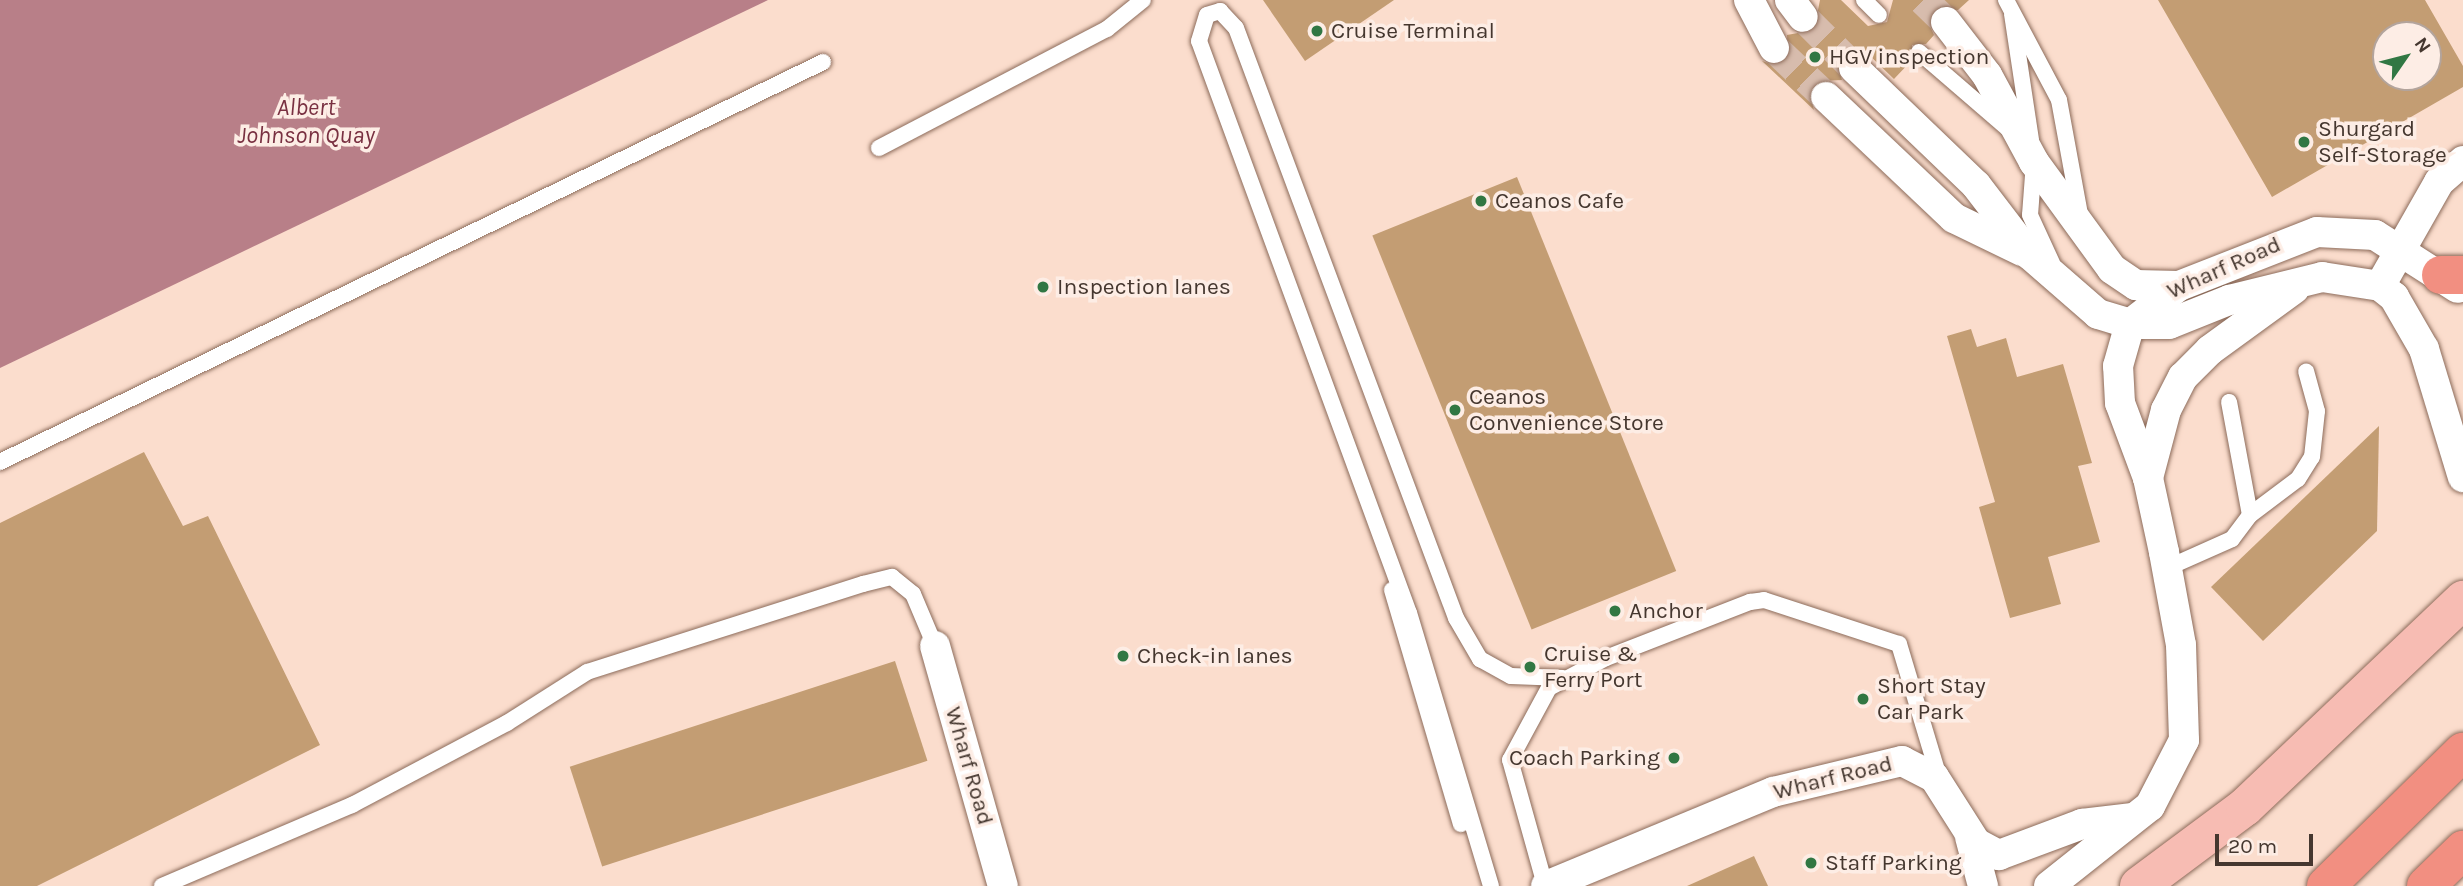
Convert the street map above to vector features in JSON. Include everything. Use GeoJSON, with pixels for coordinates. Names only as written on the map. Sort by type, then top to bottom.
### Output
{"type":"FeatureCollection","features":[{"type":"Feature","properties":{"kind":"highway"},"geometry":{"type":"LineString","coordinates":[[2326,886],[2455,760]]}},
{"type":"Feature","properties":{"kind":"highway"},"geometry":{"type":"LineString","coordinates":[[2426,886],[2463,850]]}},
{"type":"Feature","properties":{"kind":"main road"},"geometry":{"type":"LineString","coordinates":[[2139,886],[2295,762],[2463,600]]}},
{"type":"Feature","properties":{"kind":"street"},"geometry":{"type":"LineString","coordinates":[[1749,0],[1774,48]]}},
{"type":"Feature","properties":{"kind":"street"},"geometry":{"type":"LineString","coordinates":[[1946,22],[1987,75],[2017,135],[2034,162],[2083,230],[2127,282],[2179,286]]}},
{"type":"Feature","properties":{"kind":"street"},"geometry":{"type":"LineString","coordinates":[[1854,68],[1976,185],[2029,254],[2074,297],[2130,324],[2169,324],[2229,300],[2342,275],[2380,286],[2406,314],[2424,349],[2463,477]]}},
{"type":"Feature","properties":{"kind":"street"},"geometry":{"type":"LineString","coordinates":[[1826,97],[1954,218],[2029,254]]}},
{"type":"Feature","properties":{"kind":"street"},"geometry":{"type":"LineString","coordinates":[[2380,286],[2439,181],[2463,161]]}},
{"type":"Feature","properties":{"kind":"street","name":"Wharf Road"},"geometry":{"type":"LineString","coordinates":[[2049,886],[2078,869],[2164,786],[2184,740],[2186,698],[2167,568],[2148,478],[2120,403],[2119,353],[2130,324],[2179,286],[2317,232],[2358,231],[2402,247],[2456,281]]}},
{"type":"Feature","properties":{"kind":"street","name":"Wharf Road"},"geometry":{"type":"LineString","coordinates":[[2148,478],[2166,410],[2183,377],[2210,350],[2299,284]]}},
{"type":"Feature","properties":{"kind":"street","name":"Wharf Road"},"geometry":{"type":"LineString","coordinates":[[934,646],[1003,886]]}},
{"type":"Feature","properties":{"kind":"street","name":"Wharf Road"},"geometry":{"type":"LineString","coordinates":[[1545,886],[1773,792],[1902,761],[1925,769],[1941,788],[1970,837],[1983,886]]}},
{"type":"Feature","properties":{"kind":"street"},"geometry":{"type":"LineString","coordinates":[[1970,837],[1991,852],[2009,854],[2082,824],[2131,818]]}},
{"type":"Feature","properties":{"kind":"lane"},"geometry":{"type":"LineString","coordinates":[[879,148],[1107,29],[1143,0]]}},
{"type":"Feature","properties":{"kind":"lane"},"geometry":{"type":"LineString","coordinates":[[1864,0],[1879,15]]}},
{"type":"Feature","properties":{"kind":"lane"},"geometry":{"type":"LineString","coordinates":[[2009,7],[2034,162],[2029,215],[2074,297]]}},
{"type":"Feature","properties":{"kind":"lane"},"geometry":{"type":"LineString","coordinates":[[2009,7],[2059,100],[2083,230]]}},
{"type":"Feature","properties":{"kind":"lane"},"geometry":{"type":"LineString","coordinates":[[1491,886],[1409,613],[1390,570],[1199,41],[1208,15],[1220,11],[1236,28],[1456,618],[1480,659],[1511,676],[1563,678]]}},
{"type":"Feature","properties":{"kind":"lane"},"geometry":{"type":"LineString","coordinates":[[1919,52],[2017,135]]}},
{"type":"Feature","properties":{"kind":"lane"},"geometry":{"type":"LineString","coordinates":[[0,462],[823,62]]}},
{"type":"Feature","properties":{"kind":"lane"},"geometry":{"type":"LineString","coordinates":[[2167,568],[2218,548],[2250,515],[2298,479],[2312,457],[2316,411],[2306,371]]}},
{"type":"Feature","properties":{"kind":"lane"},"geometry":{"type":"LineString","coordinates":[[2229,402],[2250,515]]}},
{"type":"Feature","properties":{"kind":"lane"},"geometry":{"type":"LineString","coordinates":[[1390,570],[1405,644],[1480,886]]}},
{"type":"Feature","properties":{"kind":"lane"},"geometry":{"type":"LineString","coordinates":[[162,886],[352,805],[507,723],[587,672],[863,584],[892,577],[913,594],[934,646]]}},
{"type":"Feature","properties":{"kind":"lane"},"geometry":{"type":"LineString","coordinates":[[1545,886],[1510,760],[1549,688],[1563,678],[1750,602],[1889,636],[1905,654],[1941,788]]}},
{"type":"Feature","properties":{"kind":"water","name":"Albert Johnson Quay"},"geometry":{"type":"Polygon","coordinates":[[[0,0],[768,0],[0,368],[0,0]]]}},
{"type":"Feature","properties":{"kind":"building","name":"Cruise Terminal"},"geometry":{"type":"Polygon","coordinates":[[[1263,0],[1394,0],[1305,61],[1263,0]]]}},
{"type":"Feature","properties":{"kind":"building","name":"HGV inspection"},"geometry":{"type":"Polygon","coordinates":[[[1820,0],[1841,0],[1868,26],[1887,22],[1893,0],[1969,0],[1958,10],[1935,9],[1929,24],[1934,35],[1926,44],[1912,45],[1912,60],[1894,79],[1867,53],[1842,55],[1837,65],[1842,80],[1820,81],[1809,92],[1814,110],[1762,61],[1774,65],[1788,58],[1787,35],[1814,30],[1820,0]]]}},
{"type":"Feature","properties":{"kind":"building","name":"Shurgard Self-Storage"},"geometry":{"type":"Polygon","coordinates":[[[2158,0],[2425,0],[2437,21],[2372,21],[2372,91],[2442,91],[2442,30],[2463,66],[2463,87],[2272,197],[2158,0]]]}},
{"type":"Feature","properties":{"kind":"building"},"geometry":{"type":"Polygon","coordinates":[[[1517,177],[1676,571],[1532,629],[1372,235],[1517,177]]]}},
{"type":"Feature","properties":{"kind":"building"},"geometry":{"type":"Polygon","coordinates":[[[1971,329],[1977,347],[2006,338],[2017,377],[2063,364],[2092,463],[2078,466],[2100,542],[2048,557],[2061,604],[2010,618],[1979,507],[1995,502],[1947,336],[1971,329]]]}},
{"type":"Feature","properties":{"kind":"building"},"geometry":{"type":"Polygon","coordinates":[[[2379,426],[2377,531],[2263,641],[2211,587],[2379,426]]]}},
{"type":"Feature","properties":{"kind":"building"},"geometry":{"type":"Polygon","coordinates":[[[144,452],[183,526],[208,516],[320,745],[37,886],[0,886],[0,523],[144,452]]]}},
{"type":"Feature","properties":{"kind":"building"},"geometry":{"type":"Polygon","coordinates":[[[895,661],[927,761],[602,867],[570,767],[895,661]]]}},
{"type":"Feature","properties":{"kind":"building"},"geometry":{"type":"Polygon","coordinates":[[[1754,856],[1768,886],[1687,886],[1754,856]]]}},
{"type":"Feature","properties":{"kind":"tunnel"},"geometry":{"type":"LineString","coordinates":[[1923,0],[1946,22]]}},
{"type":"Feature","properties":{"kind":"tunnel"},"geometry":{"type":"LineString","coordinates":[[1803,17],[1854,68]]}},
{"type":"Feature","properties":{"kind":"tunnel"},"geometry":{"type":"LineString","coordinates":[[1774,48],[1826,97]]}},
{"type":"Feature","properties":{"kind":"place","name":"Cruise Terminal"},"geometry":{"type":"Point","coordinates":[1317,31]}},
{"type":"Feature","properties":{"kind":"place","name":"HGV inspection"},"geometry":{"type":"Point","coordinates":[1815,57]}},
{"type":"Feature","properties":{"kind":"place","name":"Shurgard Self-Storage"},"geometry":{"type":"Point","coordinates":[2304,142]}},
{"type":"Feature","properties":{"kind":"place","name":"Ceanos Cafe"},"geometry":{"type":"Point","coordinates":[1481,201]}},
{"type":"Feature","properties":{"kind":"place","name":"Inspection lanes"},"geometry":{"type":"Point","coordinates":[1043,287]}},
{"type":"Feature","properties":{"kind":"place","name":"Ceanos Convenience Store"},"geometry":{"type":"Point","coordinates":[1455,410]}},
{"type":"Feature","properties":{"kind":"place","name":"Anchor"},"geometry":{"type":"Point","coordinates":[1615,611]}},
{"type":"Feature","properties":{"kind":"place","name":"Check-in lanes"},"geometry":{"type":"Point","coordinates":[1123,656]}},
{"type":"Feature","properties":{"kind":"place","name":"Cruise & Ferry Port"},"geometry":{"type":"Point","coordinates":[1530,667]}},
{"type":"Feature","properties":{"kind":"place","name":"Short Stay Car Park"},"geometry":{"type":"Point","coordinates":[1863,699]}},
{"type":"Feature","properties":{"kind":"place","name":"Coach Parking"},"geometry":{"type":"Point","coordinates":[1674,758]}},
{"type":"Feature","properties":{"kind":"place","name":"Staff Parking"},"geometry":{"type":"Point","coordinates":[1811,863]}}]}
